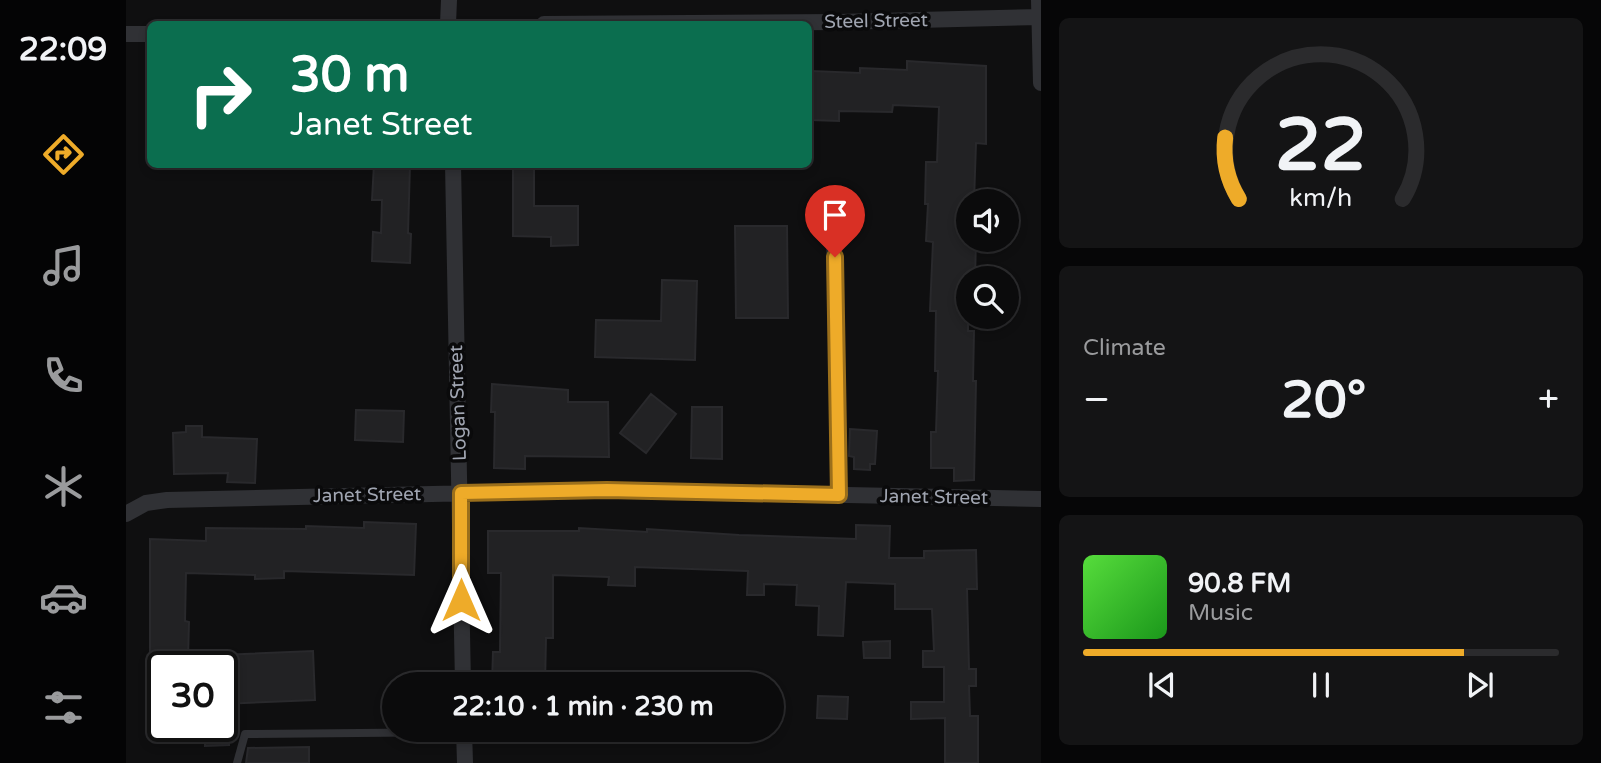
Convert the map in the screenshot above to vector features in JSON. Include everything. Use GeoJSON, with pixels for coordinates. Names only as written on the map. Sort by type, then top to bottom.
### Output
{"type":"FeatureCollection","features":[{"type":"Feature","properties":{"kind":"street"},"geometry":{"type":"LineString","coordinates":[[448,21],[449,0]]}},
{"type":"Feature","properties":{"kind":"street"},"geometry":{"type":"LineString","coordinates":[[1039,0],[1041,83]]}},
{"type":"Feature","properties":{"kind":"street","name":"Steel Street"},"geometry":{"type":"LineString","coordinates":[[812,22],[1040,17]]}},
{"type":"Feature","properties":{"kind":"street"},"geometry":{"type":"LineString","coordinates":[[126,34],[147,34]]}},
{"type":"Feature","properties":{"kind":"street","name":"Logan Street"},"geometry":{"type":"LineString","coordinates":[[453,168],[463,672]]}},
{"type":"Feature","properties":{"kind":"street"},"geometry":{"type":"LineString","coordinates":[[834,232],[839,495]]}},
{"type":"Feature","properties":{"kind":"street","name":"Janet Street"},"geometry":{"type":"LineString","coordinates":[[126,514],[145,503],[198,499],[607,490],[1041,499]]}},
{"type":"Feature","properties":{"kind":"street"},"geometry":{"type":"LineString","coordinates":[[464,742],[464,763]]}},
{"type":"Feature","properties":{"kind":"lane"},"geometry":{"type":"LineString","coordinates":[[237,763],[245,734],[382,732]]}},
{"type":"Feature","properties":{"kind":"building"},"geometry":{"type":"Polygon","coordinates":[[[907,61],[986,66],[986,144],[976,143],[974,189],[956,189],[956,252],[976,252],[975,266],[956,266],[956,329],[974,331],[974,480],[954,481],[954,468],[931,468],[931,432],[936,432],[938,371],[935,371],[936,311],[930,311],[933,242],[926,241],[928,204],[925,204],[926,162],[937,162],[939,107],[893,105],[892,112],[839,111],[839,121],[812,120],[812,71],[860,73],[860,68],[907,70],[907,61]]]}},
{"type":"Feature","properties":{"kind":"building"},"geometry":{"type":"Polygon","coordinates":[[[374,168],[410,168],[410,263],[372,261],[373,232],[381,233],[382,200],[372,200],[374,168]]]}},
{"type":"Feature","properties":{"kind":"building"},"geometry":{"type":"Polygon","coordinates":[[[513,168],[534,168],[534,206],[578,206],[578,245],[551,246],[551,237],[513,236],[513,168]]]}},
{"type":"Feature","properties":{"kind":"building"},"geometry":{"type":"Polygon","coordinates":[[[735,226],[787,226],[788,318],[736,318],[735,226]]]}},
{"type":"Feature","properties":{"kind":"building"},"geometry":{"type":"Polygon","coordinates":[[[662,280],[697,281],[695,360],[595,357],[596,320],[661,321],[662,280]]]}},
{"type":"Feature","properties":{"kind":"building"},"geometry":{"type":"Polygon","coordinates":[[[492,384],[568,390],[568,402],[608,402],[609,457],[525,456],[525,469],[494,468],[495,412],[491,412],[492,384]]]}},
{"type":"Feature","properties":{"kind":"building"},"geometry":{"type":"Polygon","coordinates":[[[651,394],[676,414],[646,453],[620,433],[651,394]]]}},
{"type":"Feature","properties":{"kind":"building"},"geometry":{"type":"Polygon","coordinates":[[[692,407],[722,407],[722,459],[691,458],[692,407]]]}},
{"type":"Feature","properties":{"kind":"building"},"geometry":{"type":"Polygon","coordinates":[[[356,410],[404,411],[403,442],[355,440],[356,410]]]}},
{"type":"Feature","properties":{"kind":"building"},"geometry":{"type":"Polygon","coordinates":[[[186,426],[202,426],[202,437],[257,439],[255,483],[227,482],[228,473],[174,474],[173,433],[186,432],[186,426]]]}},
{"type":"Feature","properties":{"kind":"building"},"geometry":{"type":"Polygon","coordinates":[[[850,429],[877,431],[875,464],[870,464],[870,470],[854,469],[854,457],[849,456],[850,429]]]}},
{"type":"Feature","properties":{"kind":"building"},"geometry":{"type":"Polygon","coordinates":[[[364,522],[416,524],[414,575],[284,571],[284,578],[255,579],[255,575],[186,573],[185,621],[189,622],[188,651],[150,651],[150,539],[206,541],[206,528],[364,528],[364,522]]]}},
{"type":"Feature","properties":{"kind":"building"},"geometry":{"type":"Polygon","coordinates":[[[856,525],[890,526],[889,558],[924,558],[924,551],[976,550],[977,589],[967,589],[969,669],[976,669],[976,686],[969,686],[970,716],[978,716],[978,763],[945,763],[945,718],[911,719],[911,702],[944,702],[944,667],[923,667],[923,651],[934,651],[932,609],[895,609],[895,584],[846,582],[843,636],[818,635],[819,606],[796,605],[797,585],[764,584],[764,595],[747,595],[748,571],[635,567],[635,586],[608,585],[609,577],[553,575],[553,638],[546,638],[545,672],[492,672],[493,652],[500,652],[501,573],[488,573],[488,531],[579,531],[579,528],[647,532],[647,529],[856,539],[856,525]]]}},
{"type":"Feature","properties":{"kind":"building"},"geometry":{"type":"Polygon","coordinates":[[[890,641],[890,658],[864,658],[863,642],[890,641]]]}},
{"type":"Feature","properties":{"kind":"building"},"geometry":{"type":"Polygon","coordinates":[[[313,651],[315,700],[238,703],[238,654],[313,651]]]}},
{"type":"Feature","properties":{"kind":"building"},"geometry":{"type":"Polygon","coordinates":[[[818,696],[848,697],[847,719],[817,718],[818,696]]]}},
{"type":"Feature","properties":{"kind":"building"},"geometry":{"type":"Polygon","coordinates":[[[205,742],[229,742],[229,745],[205,746],[205,742]]]}},
{"type":"Feature","properties":{"kind":"building"},"geometry":{"type":"Polygon","coordinates":[[[309,747],[309,763],[246,763],[248,748],[309,747]]]}},
{"type":"Feature","properties":{"kind":"route"},"geometry":{"type":"LineString","coordinates":[[461,600],[461,493],[607,490],[839,495],[835,257]]}}]}
